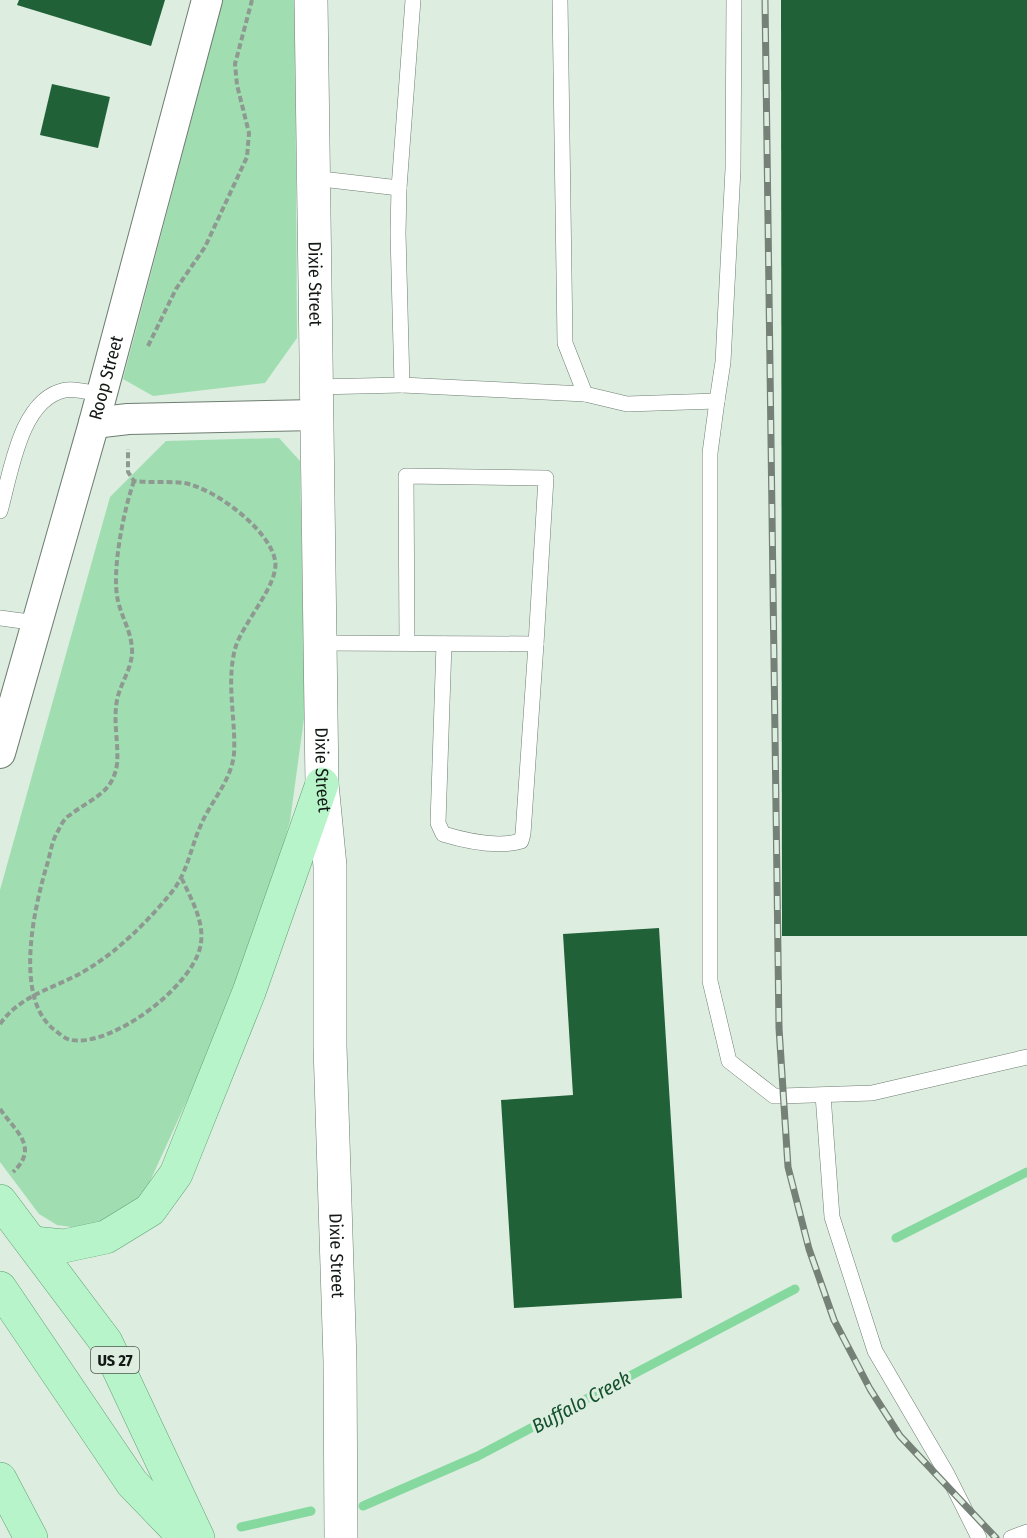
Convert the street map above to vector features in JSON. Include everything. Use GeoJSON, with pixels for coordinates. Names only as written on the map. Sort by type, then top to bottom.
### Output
{"type":"FeatureCollection","features":[{"type":"Feature","properties":{"kind":"main road"},"geometry":{"type":"LineString","coordinates":[[33,1243],[64,1246],[105,1237],[150,1210],[176,1174],[249,992],[322,784]]}},
{"type":"Feature","properties":{"kind":"main road","name":"US 27"},"geometry":{"type":"LineString","coordinates":[[0,1201],[106,1342],[198,1538]]}},
{"type":"Feature","properties":{"kind":"main road"},"geometry":{"type":"LineString","coordinates":[[0,1288],[132,1483],[185,1538]]}},
{"type":"Feature","properties":{"kind":"main road"},"geometry":{"type":"LineString","coordinates":[[0,1479],[31,1538]]}},
{"type":"Feature","properties":{"kind":"street","name":"Roop Street"},"geometry":{"type":"LineString","coordinates":[[1,743],[98,409],[207,0]]}},
{"type":"Feature","properties":{"kind":"street","name":"Dixie Street"},"geometry":{"type":"LineString","coordinates":[[311,0],[322,784],[330,866],[330,1046],[340,1361],[342,1538]]}},
{"type":"Feature","properties":{"kind":"street"},"geometry":{"type":"LineString","coordinates":[[98,409],[128,419],[317,401]]}},
{"type":"Feature","properties":{"kind":"lane"},"geometry":{"type":"LineString","coordinates":[[402,385],[399,188],[413,0]]}},
{"type":"Feature","properties":{"kind":"lane"},"geometry":{"type":"LineString","coordinates":[[560,0],[565,343],[585,394]]}},
{"type":"Feature","properties":{"kind":"lane"},"geometry":{"type":"LineString","coordinates":[[734,0],[733,169],[723,362],[710,465],[710,981],[729,1061],[774,1096],[872,1093],[1027,1057]]}},
{"type":"Feature","properties":{"kind":"lane"},"geometry":{"type":"LineString","coordinates":[[314,178],[399,188]]}},
{"type":"Feature","properties":{"kind":"lane"},"geometry":{"type":"LineString","coordinates":[[317,401],[402,385],[585,394],[627,404],[717,401]]}},
{"type":"Feature","properties":{"kind":"lane"},"geometry":{"type":"LineString","coordinates":[[0,511],[25,423],[48,397],[67,390],[98,409]]}},
{"type":"Feature","properties":{"kind":"lane"},"geometry":{"type":"LineString","coordinates":[[407,643],[406,476],[546,478],[521,841],[511,843],[463,840],[443,834],[438,824],[444,644]]}},
{"type":"Feature","properties":{"kind":"lane"},"geometry":{"type":"LineString","coordinates":[[0,618],[37,623]]}},
{"type":"Feature","properties":{"kind":"lane"},"geometry":{"type":"LineString","coordinates":[[320,643],[536,644]]}},
{"type":"Feature","properties":{"kind":"lane"},"geometry":{"type":"LineString","coordinates":[[823,1095],[832,1217],[875,1351],[947,1474],[979,1538]]}},
{"type":"Feature","properties":{"kind":"lane"},"geometry":{"type":"LineString","coordinates":[[1011,1538],[1027,1532]]}},
{"type":"Feature","properties":{"kind":"path"},"geometry":{"type":"LineString","coordinates":[[143,356],[176,289],[205,247],[247,157],[249,133],[237,85],[235,64],[252,0]]}},
{"type":"Feature","properties":{"kind":"path"},"geometry":{"type":"LineString","coordinates":[[0,1024],[18,1003],[92,967],[139,926],[182,879],[200,827],[230,772],[234,753],[231,685],[236,649],[250,618],[275,575],[276,560],[254,525],[215,496],[186,483],[135,481],[128,472],[128,419]]}},
{"type":"Feature","properties":{"kind":"path"},"geometry":{"type":"LineString","coordinates":[[135,481],[128,497],[116,581],[118,602],[129,629],[132,652],[118,697],[117,765],[109,788],[89,804],[68,816],[55,836],[35,904],[31,940],[34,995],[48,1026],[68,1040],[90,1041],[125,1029],[183,978],[200,949],[202,926],[182,879]]}},
{"type":"Feature","properties":{"kind":"path"},"geometry":{"type":"LineString","coordinates":[[0,1109],[20,1134],[25,1145],[24,1159],[14,1172]]}},
{"type":"Feature","properties":{"kind":"green space"},"geometry":{"type":"Polygon","coordinates":[[[223,0],[295,0],[297,338],[265,383],[153,396],[123,379],[223,0]]]}},
{"type":"Feature","properties":{"kind":"green space"},"geometry":{"type":"Polygon","coordinates":[[[279,438],[300,461],[305,711],[290,821],[247,969],[141,1201],[86,1229],[57,1225],[39,1214],[0,1162],[0,890],[110,497],[166,441],[279,438]]]}},
{"type":"Feature","properties":{"kind":"building"},"geometry":{"type":"Polygon","coordinates":[[[19,0],[165,0],[151,46],[17,5],[19,0]]]}},
{"type":"Feature","properties":{"kind":"building"},"geometry":{"type":"Polygon","coordinates":[[[781,0],[1027,0],[1027,936],[782,936],[781,0]]]}},
{"type":"Feature","properties":{"kind":"building"},"geometry":{"type":"Polygon","coordinates":[[[52,84],[110,97],[98,148],[40,135],[52,84]]]}},
{"type":"Feature","properties":{"kind":"building"},"geometry":{"type":"Polygon","coordinates":[[[659,928],[682,1298],[514,1308],[501,1100],[573,1095],[563,934],[659,928]]]}},
{"type":"Feature","properties":{"kind":"waterway","name":"Buffalo Creek"},"geometry":{"type":"LineString","coordinates":[[896,1238],[1027,1172]]}},
{"type":"Feature","properties":{"kind":"waterway","name":"Buffalo Creek"},"geometry":{"type":"LineString","coordinates":[[363,1506],[478,1456],[795,1289]]}},
{"type":"Feature","properties":{"kind":"waterway","name":"Buffalo Creek"},"geometry":{"type":"LineString","coordinates":[[241,1527],[311,1511]]}},
{"type":"Feature","properties":{"kind":"railway"},"geometry":{"type":"LineString","coordinates":[[765,0],[779,1028],[788,1167],[809,1249],[834,1320],[870,1389],[900,1436],[996,1538]]}}]}
